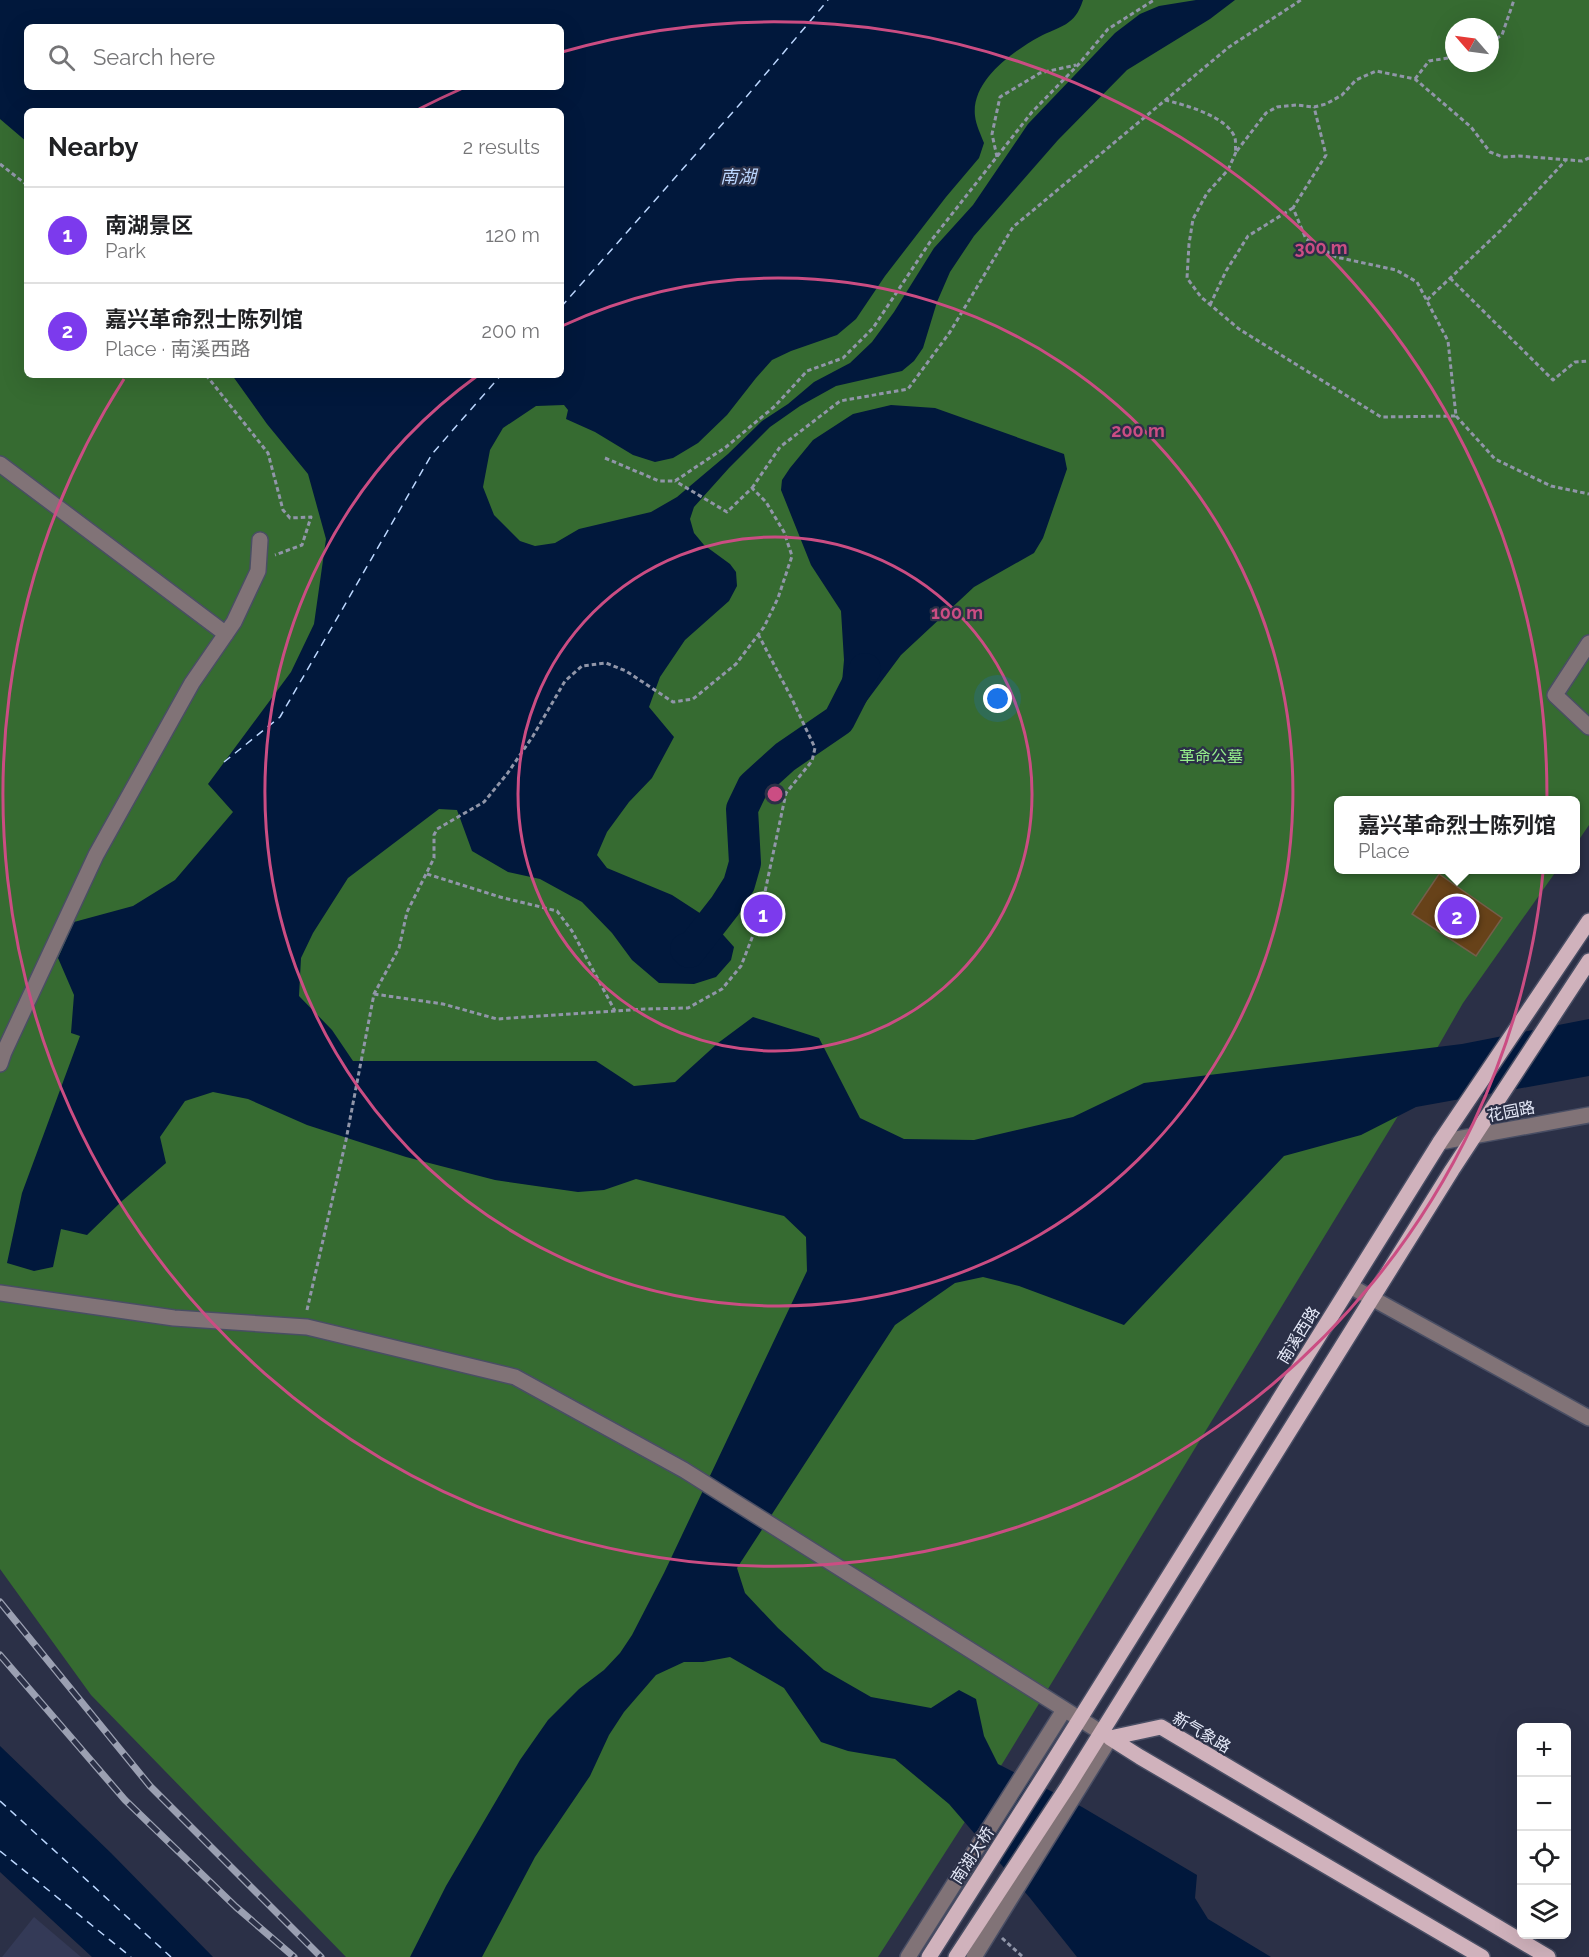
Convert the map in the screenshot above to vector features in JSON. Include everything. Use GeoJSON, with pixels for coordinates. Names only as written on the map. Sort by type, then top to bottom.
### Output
{"type":"FeatureCollection","features":[{"type":"Feature","properties":{"kind":"main road","name":"南溪西路"},"geometry":{"type":"LineString","coordinates":[[1046,1773],[1450,1127],[1589,921]]}},
{"type":"Feature","properties":{"kind":"main road"},"geometry":{"type":"LineString","coordinates":[[956,1957],[1073,1789],[1372,1298],[1474,1136],[1589,962]]}},
{"type":"Feature","properties":{"kind":"main road","name":"新气象路"},"geometry":{"type":"LineString","coordinates":[[1106,1735],[1161,1727],[1548,1957]]}},
{"type":"Feature","properties":{"kind":"main road"},"geometry":{"type":"LineString","coordinates":[[1106,1735],[1149,1763],[1482,1957]]}},
{"type":"Feature","properties":{"kind":"main road","name":"南湖大桥"},"geometry":{"type":"LineString","coordinates":[[929,1957],[1046,1773]]}},
{"type":"Feature","properties":{"kind":"street"},"geometry":{"type":"LineString","coordinates":[[0,464],[226,634]]}},
{"type":"Feature","properties":{"kind":"street"},"geometry":{"type":"LineString","coordinates":[[0,1064],[38,976],[96,855],[192,683],[234,622],[258,571],[260,540]]}},
{"type":"Feature","properties":{"kind":"street"},"geometry":{"type":"LineString","coordinates":[[1589,643],[1555,695],[1589,727]]}},
{"type":"Feature","properties":{"kind":"street","name":"花园路"},"geometry":{"type":"LineString","coordinates":[[1440,1143],[1589,1115]]}},
{"type":"Feature","properties":{"kind":"street"},"geometry":{"type":"LineString","coordinates":[[1350,1286],[1589,1418]]}},
{"type":"Feature","properties":{"kind":"street"},"geometry":{"type":"LineString","coordinates":[[0,1293],[174,1318],[303,1327],[515,1377],[684,1470],[1106,1735]]}},
{"type":"Feature","properties":{"kind":"street"},"geometry":{"type":"LineString","coordinates":[[908,1957],[1064,1710]]}},
{"type":"Feature","properties":{"kind":"street"},"geometry":{"type":"LineString","coordinates":[[974,1957],[1073,1789]]}},
{"type":"Feature","properties":{"kind":"path"},"geometry":{"type":"LineString","coordinates":[[605,458],[659,481],[675,481],[726,447],[775,406],[807,371],[843,358],[873,328],[930,242],[1032,112],[1078,65],[1108,29],[1154,0]]}},
{"type":"Feature","properties":{"kind":"path"},"geometry":{"type":"LineString","coordinates":[[675,481],[727,513],[752,488],[780,447],[840,401],[908,389],[950,332],[1013,227],[1229,47],[1301,0]]}},
{"type":"Feature","properties":{"kind":"path"},"geometry":{"type":"LineString","coordinates":[[1499,37],[1502,35],[1514,0]]}},
{"type":"Feature","properties":{"kind":"path"},"geometry":{"type":"LineString","coordinates":[[1415,79],[1429,62],[1445,59]]}},
{"type":"Feature","properties":{"kind":"path"},"geometry":{"type":"LineString","coordinates":[[997,157],[992,134],[1000,97],[1040,73],[1078,65]]}},
{"type":"Feature","properties":{"kind":"path"},"geometry":{"type":"LineString","coordinates":[[1456,416],[1381,417],[1239,328],[1201,297],[1187,278],[1192,219],[1207,193],[1228,170],[1236,152],[1266,113],[1277,107],[1296,105],[1314,107],[1326,104],[1342,95],[1356,80],[1376,71],[1415,79],[1471,128],[1490,152],[1503,157],[1519,156],[1582,161],[1589,158]]}},
{"type":"Feature","properties":{"kind":"path"},"geometry":{"type":"LineString","coordinates":[[1165,99],[1190,106],[1221,121],[1235,137],[1236,152]]}},
{"type":"Feature","properties":{"kind":"path"},"geometry":{"type":"LineString","coordinates":[[1210,305],[1226,271],[1248,236],[1293,208],[1326,155],[1314,107]]}},
{"type":"Feature","properties":{"kind":"path"},"geometry":{"type":"LineString","coordinates":[[1426,300],[1501,230],[1566,160]]}},
{"type":"Feature","properties":{"kind":"path"},"geometry":{"type":"LineString","coordinates":[[0,164],[24,183]]}},
{"type":"Feature","properties":{"kind":"path"},"geometry":{"type":"LineString","coordinates":[[1293,208],[1306,239],[1336,257],[1396,270],[1418,282],[1448,341],[1456,416],[1495,459],[1551,486],[1589,494]]}},
{"type":"Feature","properties":{"kind":"path"},"geometry":{"type":"LineString","coordinates":[[1450,278],[1553,380],[1575,362],[1589,362]]}},
{"type":"Feature","properties":{"kind":"path"},"geometry":{"type":"LineString","coordinates":[[208,378],[268,453],[283,510],[291,518],[310,516],[302,545],[259,560]]}},
{"type":"Feature","properties":{"kind":"path"},"geometry":{"type":"LineString","coordinates":[[303,1327],[346,1140],[374,994],[399,948],[407,912],[434,858],[436,829],[484,802],[533,736],[565,681],[582,666],[606,663],[626,671],[673,702],[693,699],[736,664],[764,627],[778,598],[792,556],[784,532],[765,502],[752,488]]}},
{"type":"Feature","properties":{"kind":"path"},"geometry":{"type":"LineString","coordinates":[[374,994],[443,1004],[497,1019],[688,1008],[722,990],[741,966],[759,920],[786,793],[812,761],[815,748],[758,634]]}},
{"type":"Feature","properties":{"kind":"path"},"geometry":{"type":"LineString","coordinates":[[427,874],[501,897],[557,911],[572,931],[615,1011]]}},
{"type":"Feature","properties":{"kind":"path"},"geometry":{"type":"LineString","coordinates":[[992,1928],[1023,1957]]}},
{"type":"Feature","properties":{"kind":"shaded area"},"geometry":{"type":"Polygon","coordinates":[[[34,1917],[81,1957],[2,1957],[34,1917]]]}},
{"type":"Feature","properties":{"kind":"green space","name":"革命公墓"},"geometry":{"type":"Polygon","coordinates":[[[0,0],[1589,0],[1589,825],[1580,838],[1580,796],[1334,796],[1334,874],[1554,874],[1463,1003],[1401,1111],[1004,1761],[878,1957],[346,1957],[91,1695],[0,1569],[0,0]]]}},
{"type":"Feature","properties":{"kind":"water","name":"南湖"},"geometry":{"type":"Polygon","coordinates":[[[0,0],[1083,0],[1080,9],[1071,20],[1017,51],[995,69],[986,80],[975,103],[977,126],[984,143],[979,158],[885,276],[856,319],[837,335],[772,360],[727,415],[698,443],[673,458],[655,462],[633,455],[595,432],[566,419],[568,410],[564,405],[536,406],[503,428],[490,450],[483,487],[494,515],[520,541],[535,546],[555,543],[579,529],[651,512],[677,497],[728,454],[762,421],[788,404],[814,382],[850,363],[872,342],[894,312],[934,248],[973,205],[1028,124],[1115,33],[1140,14],[1159,6],[1196,0],[1235,0],[1210,19],[1127,70],[1058,140],[974,236],[950,272],[937,302],[923,348],[914,361],[902,371],[836,386],[800,406],[770,427],[694,507],[690,519],[694,533],[704,545],[730,564],[736,572],[737,586],[729,601],[685,640],[660,677],[649,707],[674,737],[652,778],[629,802],[607,832],[597,855],[607,868],[672,895],[709,919],[734,947],[731,960],[716,977],[694,984],[659,983],[632,960],[612,933],[582,902],[540,879],[508,872],[472,851],[457,810],[439,809],[348,878],[313,933],[301,958],[299,996],[332,1030],[353,1061],[596,1061],[634,1086],[675,1082],[718,1043],[753,1017],[819,1038],[860,1118],[904,1139],[974,1140],[1073,1117],[1144,1083],[1462,1044],[1589,1019],[1589,1076],[1416,1107],[1361,1135],[1284,1156],[1124,1325],[1019,1286],[983,1277],[955,1283],[895,1325],[737,1568],[745,1593],[778,1628],[824,1670],[871,1697],[931,1708],[959,1690],[976,1699],[984,1736],[998,1764],[1082,1807],[1197,1875],[1195,1898],[1208,1919],[1271,1957],[1077,1957],[1030,1898],[949,1804],[895,1759],[848,1751],[821,1742],[784,1688],[730,1657],[703,1662],[684,1662],[656,1675],[624,1712],[609,1735],[590,1776],[535,1857],[482,1957],[410,1957],[446,1886],[520,1760],[548,1720],[579,1689],[604,1670],[620,1653],[632,1635],[664,1573],[807,1271],[806,1237],[784,1216],[636,1179],[604,1190],[578,1192],[495,1180],[406,1157],[307,1125],[248,1099],[213,1092],[185,1101],[160,1137],[166,1163],[87,1235],[61,1229],[53,1267],[34,1271],[7,1263],[22,1193],[80,1036],[71,1033],[74,995],[58,958],[74,922],[133,906],[175,880],[233,812],[208,784],[291,672],[314,624],[326,539],[308,474],[267,424],[234,378],[564,378],[564,108],[24,108],[24,139],[0,119],[0,0]]]}},
{"type":"Feature","properties":{"kind":"water"},"geometry":{"type":"Polygon","coordinates":[[[891,405],[935,408],[1064,454],[1067,469],[1043,538],[1034,553],[974,587],[901,655],[860,710],[840,705],[844,660],[841,611],[811,565],[781,490],[782,480],[813,440],[853,414],[891,405]]]}},
{"type":"Feature","properties":{"kind":"water"},"geometry":{"type":"Polygon","coordinates":[[[0,1746],[111,1853],[213,1957],[92,1957],[0,1872],[0,1746]]]}},
{"type":"Feature","properties":{"kind":"building"},"geometry":{"type":"Polygon","coordinates":[[[1439,874],[1502,918],[1476,956],[1412,914],[1439,874]]]}},
{"type":"Feature","properties":{"kind":"waterway"},"geometry":{"type":"LineString","coordinates":[[686,949],[689,952],[739,884],[745,863],[742,809],[753,786],[785,757],[839,720],[865,669]]}},
{"type":"Feature","properties":{"kind":"ferry route"},"geometry":{"type":"LineString","coordinates":[[564,304],[747,96],[828,0]]}},
{"type":"Feature","properties":{"kind":"ferry route"},"geometry":{"type":"LineString","coordinates":[[224,762],[280,717],[432,454],[498,378]]}},
{"type":"Feature","properties":{"kind":"ferry route"},"geometry":{"type":"LineString","coordinates":[[0,1801],[171,1957]]}},
{"type":"Feature","properties":{"kind":"ferry route"},"geometry":{"type":"LineString","coordinates":[[0,1851],[131,1957]]}},
{"type":"Feature","properties":{"kind":"railway"},"geometry":{"type":"LineString","coordinates":[[0,1602],[150,1786],[321,1957]]}},
{"type":"Feature","properties":{"kind":"railway"},"geometry":{"type":"LineString","coordinates":[[0,1655],[125,1800],[236,1907],[294,1957]]}},
{"type":"Feature","properties":{"kind":"place","name":"南湖景区"},"geometry":{"type":"Point","coordinates":[763,914]}},
{"type":"Feature","properties":{"kind":"place","name":"嘉兴革命烈士陈列馆"},"geometry":{"type":"Point","coordinates":[1457,916]}}]}
